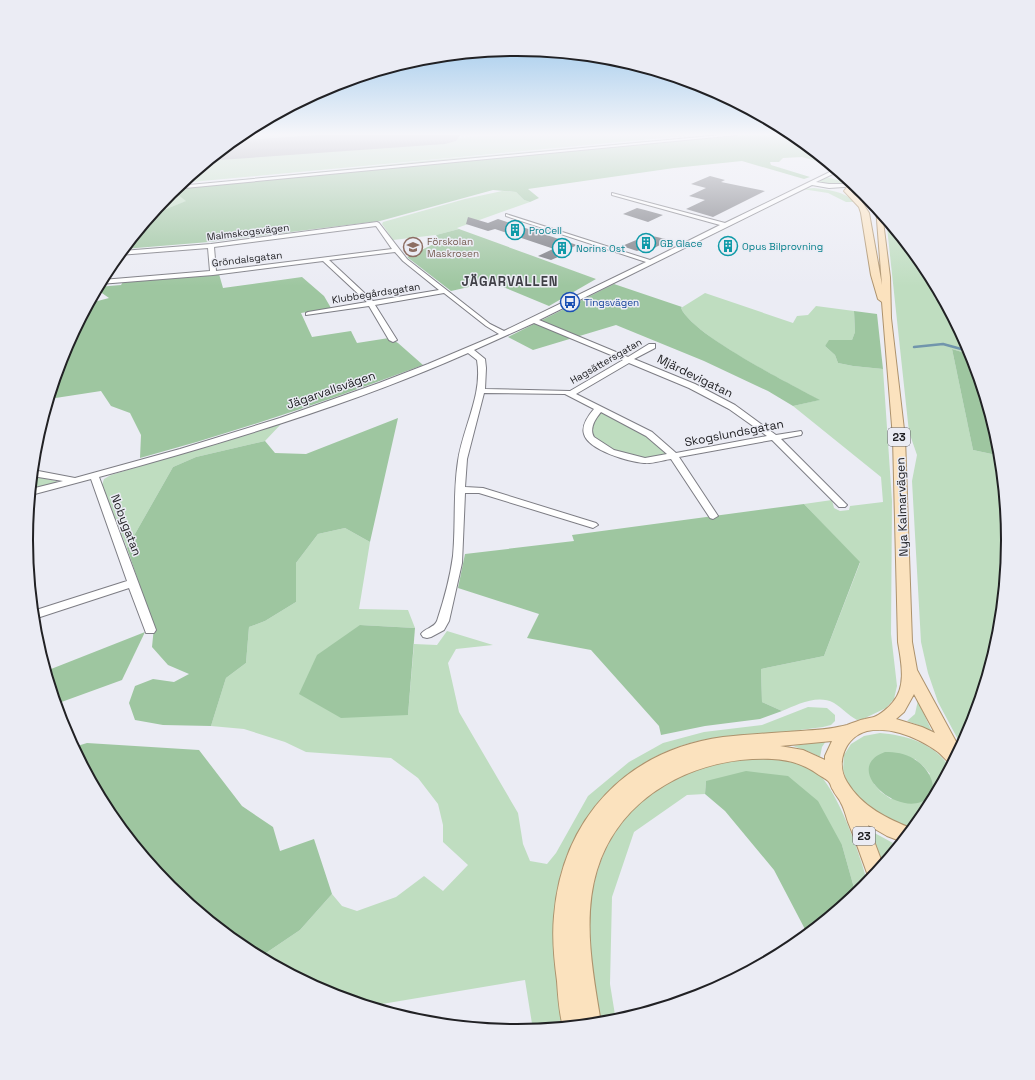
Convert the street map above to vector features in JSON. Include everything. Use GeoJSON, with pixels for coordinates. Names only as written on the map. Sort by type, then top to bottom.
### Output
{"type":"FeatureCollection","features":[{"type":"Feature","properties":{"kind":"main road"},"geometry":{"type":"LineString","coordinates":[[851,189],[848,190],[852,196]]}},
{"type":"Feature","properties":{"kind":"main road","name":"23"},"geometry":{"type":"LineString","coordinates":[[852,196],[863,201]]}},
{"type":"Feature","properties":{"kind":"main road","name":"Nya Kalmarvägen"},"geometry":{"type":"LineString","coordinates":[[852,196],[862,206],[865,213],[876,275],[887,318]]}},
{"type":"Feature","properties":{"kind":"main road","name":"Nya Kalmarvägen"},"geometry":{"type":"LineString","coordinates":[[875,214],[886,277],[887,318],[899,438],[905,642],[910,672],[904,702],[891,715],[877,724]]}},
{"type":"Feature","properties":{"kind":"main road","name":"Nya Kalmarvägen"},"geometry":{"type":"LineString","coordinates":[[910,672],[953,752]]}},
{"type":"Feature","properties":{"kind":"main road","name":"23"},"geometry":{"type":"LineString","coordinates":[[875,867],[849,800],[836,777],[834,763],[836,750],[842,739],[852,731],[859,728],[877,724],[894,725],[921,733],[938,743],[952,754]]}},
{"type":"Feature","properties":{"kind":"main road"},"geometry":{"type":"LineString","coordinates":[[572,1021],[563,939],[567,893],[580,847],[601,811],[619,792],[643,772],[672,757],[695,750],[723,744],[809,737],[852,731]]}},
{"type":"Feature","properties":{"kind":"main road"},"geometry":{"type":"LineString","coordinates":[[589,1019],[580,939],[580,914],[587,871],[593,853],[604,833],[617,814],[640,791],[664,775],[690,763],[739,753],[770,752],[790,754],[804,758],[820,766],[836,777]]}},
{"type":"Feature","properties":{"kind":"main road","name":"23"},"geometry":{"type":"LineString","coordinates":[[849,800],[873,821],[893,831],[903,834]]}},
{"type":"Feature","properties":{"kind":"street"},"geometry":{"type":"LineString","coordinates":[[186,187],[202,185]]}},
{"type":"Feature","properties":{"kind":"street","name":"Jägarvallsvägen"},"geometry":{"type":"LineString","coordinates":[[36,491],[94,476],[225,438],[386,384],[469,350],[597,290],[606,284],[805,185]]}},
{"type":"Feature","properties":{"kind":"street"},"geometry":{"type":"LineString","coordinates":[[814,185],[852,196]]}},
{"type":"Feature","properties":{"kind":"street"},"geometry":{"type":"LineString","coordinates":[[823,185],[848,186]]}},
{"type":"Feature","properties":{"kind":"street"},"geometry":{"type":"LineString","coordinates":[[614,194],[725,225]]}},
{"type":"Feature","properties":{"kind":"street"},"geometry":{"type":"LineString","coordinates":[[508,215],[651,262]]}},
{"type":"Feature","properties":{"kind":"street","name":"Malmskogsvägen"},"geometry":{"type":"LineString","coordinates":[[128,252],[211,246],[378,224],[396,250]]}},
{"type":"Feature","properties":{"kind":"street"},"geometry":{"type":"LineString","coordinates":[[211,246],[213,273]]}},
{"type":"Feature","properties":{"kind":"street"},"geometry":{"type":"LineString","coordinates":[[396,250],[405,260],[488,325],[504,334]]}},
{"type":"Feature","properties":{"kind":"street","name":"Gröndalsgatan"},"geometry":{"type":"LineString","coordinates":[[108,281],[213,273],[396,250]]}},
{"type":"Feature","properties":{"kind":"street"},"geometry":{"type":"LineString","coordinates":[[324,259],[372,303],[394,340]]}},
{"type":"Feature","properties":{"kind":"street","name":"Klubbegårdsgatan"},"geometry":{"type":"LineString","coordinates":[[308,314],[446,291]]}},
{"type":"Feature","properties":{"kind":"street","name":"Mjärdevigatan"},"geometry":{"type":"LineString","coordinates":[[533,320],[692,386],[732,407],[774,438],[842,505]]}},
{"type":"Feature","properties":{"kind":"street","name":"Hagsättersgatan"},"geometry":{"type":"LineString","coordinates":[[570,394],[652,346]]}},
{"type":"Feature","properties":{"kind":"street"},"geometry":{"type":"LineString","coordinates":[[427,634],[440,627],[443,621],[458,556],[464,454],[480,391],[482,362],[480,356],[469,350]]}},
{"type":"Feature","properties":{"kind":"street"},"geometry":{"type":"LineString","coordinates":[[480,391],[566,392],[649,434],[674,456],[713,516]]}},
{"type":"Feature","properties":{"kind":"street","name":"Skogslundsgatan"},"geometry":{"type":"LineString","coordinates":[[600,408],[594,413],[589,424],[588,434],[591,438],[611,452],[645,461],[798,433]]}},
{"type":"Feature","properties":{"kind":"street","name":"Jägarvallsvägen"},"geometry":{"type":"LineString","coordinates":[[38,474],[77,480]]}},
{"type":"Feature","properties":{"kind":"street","name":"Nobygatan"},"geometry":{"type":"LineString","coordinates":[[94,476],[150,630]]}},
{"type":"Feature","properties":{"kind":"street"},"geometry":{"type":"LineString","coordinates":[[461,490],[480,490],[593,525]]}},
{"type":"Feature","properties":{"kind":"street"},"geometry":{"type":"LineString","coordinates":[[39,613],[134,583]]}},
{"type":"Feature","properties":{"kind":"green space"},"geometry":{"type":"Polygon","coordinates":[[[208,185],[553,185],[528,189],[539,198],[530,202],[524,200],[516,192],[493,190],[380,221],[209,242],[131,248],[164,209],[186,201],[178,195],[185,188],[208,185]]]}},
{"type":"Feature","properties":{"kind":"green space"},"geometry":{"type":"Polygon","coordinates":[[[814,188],[841,193],[855,202],[846,202],[828,193],[802,189],[814,188]]]}},
{"type":"Feature","properties":{"kind":"green space"},"geometry":{"type":"Polygon","coordinates":[[[502,191],[516,192],[524,200],[530,202],[457,228],[459,229],[436,235],[393,240],[382,224],[383,222],[465,199],[502,191]]]}},
{"type":"Feature","properties":{"kind":"green space"},"geometry":{"type":"Polygon","coordinates":[[[178,194],[187,201],[164,209],[178,194]]]}},
{"type":"Feature","properties":{"kind":"green space"},"geometry":{"type":"Polygon","coordinates":[[[887,227],[902,245],[920,271],[933,292],[935,299],[938,299],[964,353],[952,349],[973,450],[995,455],[998,477],[1002,540],[998,603],[993,635],[985,665],[976,696],[958,740],[938,702],[928,673],[921,642],[912,481],[917,455],[909,432],[887,227]]]}},
{"type":"Feature","properties":{"kind":"green space"},"geometry":{"type":"Polygon","coordinates":[[[459,229],[596,279],[549,306],[491,282],[451,291],[407,257],[440,241],[436,235],[459,229]]]}},
{"type":"Feature","properties":{"kind":"green space"},"geometry":{"type":"Polygon","coordinates":[[[219,274],[223,288],[302,277],[324,296],[331,308],[301,313],[312,337],[351,331],[357,343],[389,338],[398,343],[423,365],[283,415],[140,458],[141,435],[130,413],[111,406],[101,391],[55,398],[70,355],[96,301],[109,298],[101,293],[105,286],[121,285],[123,282],[219,274]]]}},
{"type":"Feature","properties":{"kind":"green space"},"geometry":{"type":"Polygon","coordinates":[[[614,284],[682,307],[681,308],[689,319],[703,332],[722,345],[820,400],[793,406],[768,391],[704,361],[616,325],[533,350],[508,337],[614,284]]]}},
{"type":"Feature","properties":{"kind":"green space"},"geometry":{"type":"Polygon","coordinates":[[[705,293],[793,323],[797,316],[808,315],[816,306],[854,311],[855,332],[852,340],[830,340],[825,346],[835,355],[838,363],[883,369],[892,501],[891,634],[897,686],[894,699],[886,708],[863,719],[857,720],[834,703],[828,701],[807,701],[782,711],[762,702],[761,669],[824,656],[860,563],[804,504],[832,500],[834,508],[840,511],[849,510],[850,506],[883,502],[881,477],[793,406],[819,400],[765,371],[722,345],[703,332],[689,319],[681,308],[705,293]]]}},
{"type":"Feature","properties":{"kind":"green space"},"geometry":{"type":"Polygon","coordinates":[[[854,311],[877,314],[883,369],[838,363],[835,355],[825,346],[829,340],[852,340],[855,332],[854,311]]]}},
{"type":"Feature","properties":{"kind":"green space"},"geometry":{"type":"Polygon","coordinates":[[[952,349],[964,353],[965,355],[976,384],[995,455],[973,450],[952,349]]]}},
{"type":"Feature","properties":{"kind":"green space"},"geometry":{"type":"Polygon","coordinates":[[[601,412],[645,434],[665,451],[665,454],[655,458],[641,458],[613,450],[593,436],[593,423],[601,412]]]}},
{"type":"Feature","properties":{"kind":"green space"},"geometry":{"type":"Polygon","coordinates":[[[398,418],[370,542],[345,528],[318,534],[296,563],[296,602],[265,621],[249,627],[246,663],[226,678],[211,726],[163,725],[135,720],[129,703],[135,686],[153,679],[174,682],[189,674],[168,665],[152,647],[154,627],[127,548],[173,467],[196,457],[265,441],[275,453],[306,454],[398,418]]]}},
{"type":"Feature","properties":{"kind":"green space"},"geometry":{"type":"Polygon","coordinates":[[[282,423],[265,441],[196,457],[173,467],[127,548],[102,485],[104,479],[111,475],[282,423]]]}},
{"type":"Feature","properties":{"kind":"green space"},"geometry":{"type":"Polygon","coordinates":[[[37,477],[57,481],[56,483],[36,489],[37,477]]]}},
{"type":"Feature","properties":{"kind":"green space"},"geometry":{"type":"Polygon","coordinates":[[[804,504],[860,562],[824,656],[761,669],[762,702],[782,711],[760,719],[705,726],[661,735],[659,726],[591,650],[527,638],[539,614],[458,588],[465,554],[574,541],[572,535],[804,504]]]}},
{"type":"Feature","properties":{"kind":"green space"},"geometry":{"type":"Polygon","coordinates":[[[345,528],[370,542],[359,609],[408,610],[415,628],[360,625],[408,715],[414,644],[437,645],[447,631],[493,645],[456,649],[448,663],[459,712],[518,813],[523,844],[530,861],[547,864],[556,853],[588,796],[629,762],[663,743],[704,732],[762,725],[808,707],[827,708],[835,715],[835,721],[831,725],[823,727],[709,739],[694,742],[667,751],[641,765],[619,782],[599,802],[582,826],[569,851],[560,878],[555,907],[554,937],[557,982],[562,1022],[532,1024],[525,980],[380,1004],[362,999],[303,975],[265,954],[300,930],[332,894],[342,906],[357,911],[396,897],[424,876],[443,891],[468,865],[443,842],[443,825],[438,804],[418,778],[391,758],[306,752],[285,742],[244,729],[211,726],[226,678],[246,663],[249,627],[265,621],[296,602],[296,563],[318,534],[345,528]]]}},
{"type":"Feature","properties":{"kind":"green space"},"geometry":{"type":"Polygon","coordinates":[[[360,625],[415,628],[408,715],[341,718],[299,694],[317,655],[360,625]]]}},
{"type":"Feature","properties":{"kind":"green space"},"geometry":{"type":"Polygon","coordinates":[[[145,632],[122,680],[61,702],[51,669],[145,632]]]}},
{"type":"Feature","properties":{"kind":"green space"},"geometry":{"type":"Polygon","coordinates":[[[918,700],[932,732],[907,721],[915,714],[918,700]]]}},
{"type":"Feature","properties":{"kind":"green space"},"geometry":{"type":"Polygon","coordinates":[[[880,733],[900,736],[920,742],[929,747],[947,764],[937,782],[907,827],[895,824],[875,815],[848,786],[843,770],[844,755],[851,744],[864,736],[880,733]],[[915,759],[874,784],[881,792],[891,799],[930,774],[915,759]]]}},
{"type":"Feature","properties":{"kind":"green space"},"geometry":{"type":"Polygon","coordinates":[[[826,741],[822,747],[820,757],[793,746],[826,741]]]}},
{"type":"Feature","properties":{"kind":"green space"},"geometry":{"type":"Polygon","coordinates":[[[87,743],[199,750],[242,806],[273,827],[280,851],[314,839],[332,894],[300,930],[265,954],[248,943],[198,904],[175,883],[153,859],[133,835],[115,809],[98,782],[79,745],[87,743]]]}},
{"type":"Feature","properties":{"kind":"green space"},"geometry":{"type":"Polygon","coordinates":[[[885,752],[907,755],[925,768],[932,780],[933,789],[926,799],[921,802],[909,804],[897,801],[876,787],[870,777],[869,768],[873,759],[885,752]]]}},
{"type":"Feature","properties":{"kind":"green space"},"geometry":{"type":"Polygon","coordinates":[[[766,758],[793,761],[814,770],[831,790],[844,815],[866,877],[854,888],[842,845],[706,781],[705,794],[687,795],[634,832],[612,897],[610,984],[615,1014],[598,1017],[590,956],[588,915],[595,880],[603,857],[613,837],[625,819],[639,804],[656,790],[674,779],[695,770],[717,763],[766,758]]]}},
{"type":"Feature","properties":{"kind":"green space"},"geometry":{"type":"Polygon","coordinates":[[[746,771],[788,776],[818,801],[842,845],[854,888],[805,929],[774,870],[725,811],[705,794],[706,781],[746,771]]]}},
{"type":"Feature","properties":{"kind":"green space"},"geometry":{"type":"Polygon","coordinates":[[[869,830],[893,843],[882,859],[869,830]]]}},
{"type":"Feature","properties":{"kind":"building"},"geometry":{"type":"Polygon","coordinates":[[[696,185],[738,185],[765,191],[713,217],[686,209],[705,200],[689,196],[706,188],[696,185]]]}},
{"type":"Feature","properties":{"kind":"building"},"geometry":{"type":"Polygon","coordinates":[[[637,208],[663,215],[648,222],[623,214],[637,208]]]}},
{"type":"Feature","properties":{"kind":"building","name":"ProCell"},"geometry":{"type":"Polygon","coordinates":[[[468,217],[488,223],[498,219],[577,245],[563,252],[495,229],[488,231],[466,224],[468,217]]]}},
{"type":"Feature","properties":{"kind":"building","name":"GB Glace"},"geometry":{"type":"Polygon","coordinates":[[[648,235],[670,240],[650,250],[645,248],[637,251],[622,246],[648,235]]]}},
{"type":"Feature","properties":{"kind":"building"},"geometry":{"type":"Polygon","coordinates":[[[553,249],[565,254],[551,260],[538,256],[553,249]]]}},
{"type":"Feature","properties":{"kind":"waterway"},"geometry":{"type":"LineString","coordinates":[[914,347],[943,344],[962,349]]}},
{"type":"Feature","properties":{"kind":"place","name":"ProCell"},"geometry":{"type":"Point","coordinates":[515,230]}},
{"type":"Feature","properties":{"kind":"place","name":"GB Glace"},"geometry":{"type":"Point","coordinates":[646,243]}},
{"type":"Feature","properties":{"kind":"place","name":"Opus Bilprovning"},"geometry":{"type":"Point","coordinates":[728,246]}},
{"type":"Feature","properties":{"kind":"place","name":"Förskolan Maskrosen"},"geometry":{"type":"Point","coordinates":[413,247]}},
{"type":"Feature","properties":{"kind":"place","name":"Norins Ost"},"geometry":{"type":"Point","coordinates":[562,248]}},
{"type":"Feature","properties":{"kind":"place","name":"Tingsvägen"},"geometry":{"type":"Point","coordinates":[570,302]}},
{"type":"Feature","properties":{"kind":"district","name":"JÄGARVALLEN"},"geometry":{"type":"Point","coordinates":[510,281]}}]}
